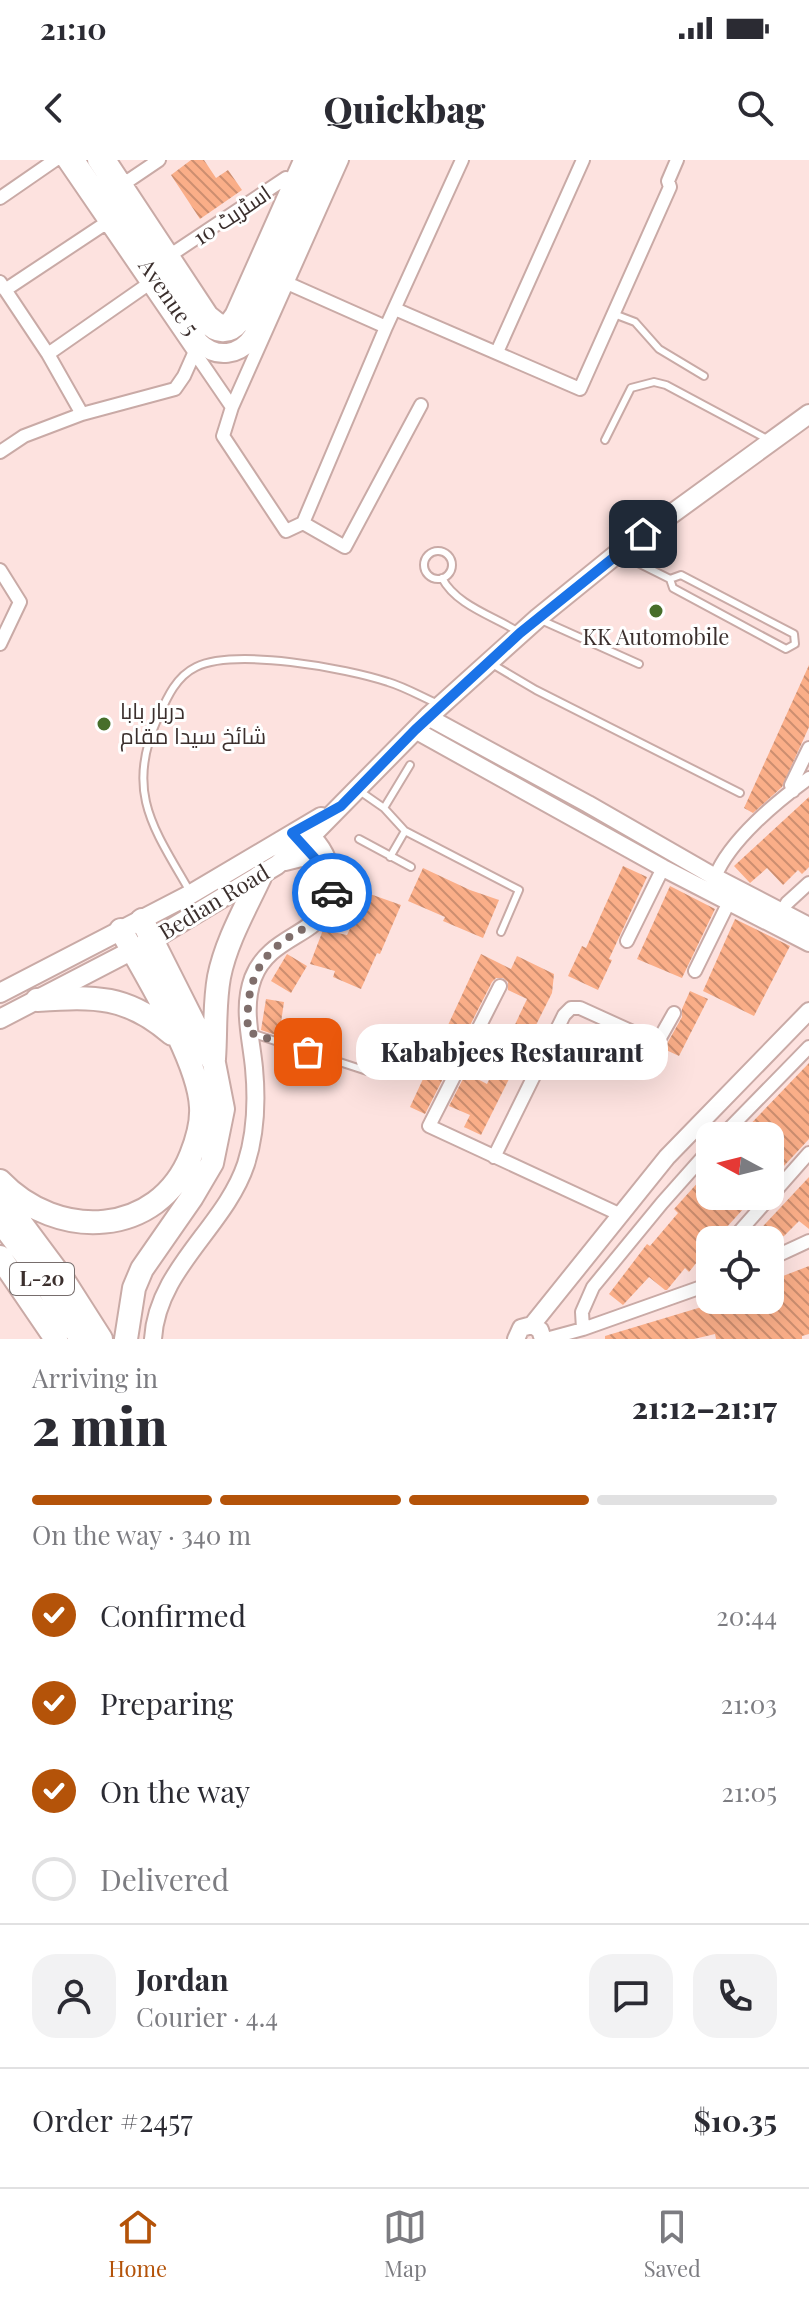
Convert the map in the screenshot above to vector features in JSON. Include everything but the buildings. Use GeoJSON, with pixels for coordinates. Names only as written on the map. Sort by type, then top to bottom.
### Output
{"type":"FeatureCollection","features":[{"type":"Feature","properties":{"kind":"highway"},"geometry":{"type":"LineString","coordinates":[[126,1339],[134,1288],[142,1269],[212,1163],[223,1109],[214,1063],[215,1010],[220,975],[231,939],[269,871]]}},
{"type":"Feature","properties":{"kind":"highway"},"geometry":{"type":"LineString","coordinates":[[121,930],[142,937],[214,1063]]}},
{"type":"Feature","properties":{"kind":"highway"},"geometry":{"type":"LineString","coordinates":[[0,1181],[28,1205],[77,1223],[93,1223],[127,1217],[159,1199],[175,1185],[186,1168],[200,1128],[200,1094],[142,937]]}},
{"type":"Feature","properties":{"kind":"highway"},"geometry":{"type":"LineString","coordinates":[[37,1000],[109,999],[140,1010],[179,1040]]}},
{"type":"Feature","properties":{"kind":"highway"},"geometry":{"type":"LineString","coordinates":[[0,1195],[64,1281],[101,1339]]}},
{"type":"Feature","properties":{"kind":"highway","name":"L-20"},"geometry":{"type":"LineString","coordinates":[[0,1221],[32,1263],[81,1339]]}},
{"type":"Feature","properties":{"kind":"highway","name":"L-20"},"geometry":{"type":"LineString","coordinates":[[0,1257],[56,1339]]}},
{"type":"Feature","properties":{"kind":"highway"},"geometry":{"type":"LineString","coordinates":[[0,1270],[30,1299]]}},
{"type":"Feature","properties":{"kind":"main road","name":"Avenue 5"},"geometry":{"type":"LineString","coordinates":[[75,160],[109,220],[211,351],[226,353],[257,338]]}},
{"type":"Feature","properties":{"kind":"main road","name":"Avenue 5"},"geometry":{"type":"LineString","coordinates":[[97,160],[200,340]]}},
{"type":"Feature","properties":{"kind":"main road","name":"Avenue 5"},"geometry":{"type":"LineString","coordinates":[[200,340],[211,329],[222,333],[238,326],[313,160]]}},
{"type":"Feature","properties":{"kind":"main road"},"geometry":{"type":"LineString","coordinates":[[257,338],[331,160]]}},
{"type":"Feature","properties":{"kind":"main road","name":"Bedian Road"},"geometry":{"type":"LineString","coordinates":[[0,1019],[142,937],[269,871],[302,835],[341,806],[428,717],[520,633],[618,553],[809,414]]}},
{"type":"Feature","properties":{"kind":"main road"},"geometry":{"type":"LineString","coordinates":[[142,937],[191,894],[302,835]]}},
{"type":"Feature","properties":{"kind":"main road"},"geometry":{"type":"LineString","coordinates":[[269,871],[301,857],[317,860]]}},
{"type":"Feature","properties":{"kind":"main road"},"geometry":{"type":"LineString","coordinates":[[0,993],[121,930]]}},
{"type":"Feature","properties":{"kind":"street"},"geometry":{"type":"LineString","coordinates":[[0,198],[55,160]]}},
{"type":"Feature","properties":{"kind":"street"},"geometry":{"type":"LineString","coordinates":[[63,160],[109,220],[147,285],[200,340],[232,407]]}},
{"type":"Feature","properties":{"kind":"street"},"geometry":{"type":"LineString","coordinates":[[110,160],[215,319],[221,321],[227,320],[232,313],[300,160]]}},
{"type":"Feature","properties":{"kind":"street"},"geometry":{"type":"LineString","coordinates":[[125,183],[159,160]]}},
{"type":"Feature","properties":{"kind":"street"},"geometry":{"type":"LineString","coordinates":[[342,160],[287,283],[257,338],[223,436],[286,531],[303,523],[386,327],[462,160]]}},
{"type":"Feature","properties":{"kind":"street"},"geometry":{"type":"LineString","coordinates":[[497,352],[583,160]]}},
{"type":"Feature","properties":{"kind":"street"},"geometry":{"type":"LineString","coordinates":[[395,309],[580,389],[670,187],[668,181],[677,160]]}},
{"type":"Feature","properties":{"kind":"street","name":"اسٹریٹ 10"},"geometry":{"type":"LineString","coordinates":[[172,254],[286,178],[292,180]]}},
{"type":"Feature","properties":{"kind":"street"},"geometry":{"type":"LineString","coordinates":[[82,414],[48,354],[3,286],[109,220]]}},
{"type":"Feature","properties":{"kind":"street"},"geometry":{"type":"LineString","coordinates":[[287,283],[386,327]]}},
{"type":"Feature","properties":{"kind":"street"},"geometry":{"type":"LineString","coordinates":[[48,354],[147,285]]}},
{"type":"Feature","properties":{"kind":"street"},"geometry":{"type":"LineString","coordinates":[[0,452],[24,436],[82,414],[175,389],[200,340]]}},
{"type":"Feature","properties":{"kind":"street"},"geometry":{"type":"LineString","coordinates":[[303,523],[345,547],[421,405]]}},
{"type":"Feature","properties":{"kind":"street"},"geometry":{"type":"LineString","coordinates":[[0,570],[20,602],[0,644]]}},
{"type":"Feature","properties":{"kind":"street"},"geometry":{"type":"LineString","coordinates":[[428,717],[781,913],[800,927],[809,943]]}},
{"type":"Feature","properties":{"kind":"street"},"geometry":{"type":"LineString","coordinates":[[428,717],[581,820],[658,865],[729,902],[800,927]]}},
{"type":"Feature","properties":{"kind":"street"},"geometry":{"type":"LineString","coordinates":[[793,791],[791,785],[809,748]]}},
{"type":"Feature","properties":{"kind":"street"},"geometry":{"type":"LineString","coordinates":[[715,877],[727,854],[743,837],[809,778]]}},
{"type":"Feature","properties":{"kind":"street"},"geometry":{"type":"LineString","coordinates":[[581,820],[588,804]]}},
{"type":"Feature","properties":{"kind":"street"},"geometry":{"type":"LineString","coordinates":[[302,835],[331,876]]}},
{"type":"Feature","properties":{"kind":"street"},"geometry":{"type":"LineString","coordinates":[[153,1339],[159,1308],[168,1288],[224,1208],[246,1165],[253,1141],[256,1098],[248,1032],[248,998],[255,974],[262,961],[281,943],[317,922],[332,894],[326,856],[302,835]]}},
{"type":"Feature","properties":{"kind":"street"},"geometry":{"type":"LineString","coordinates":[[627,941],[658,865],[661,845]]}},
{"type":"Feature","properties":{"kind":"street"},"geometry":{"type":"LineString","coordinates":[[781,913],[787,903],[809,883]]}},
{"type":"Feature","properties":{"kind":"street"},"geometry":{"type":"LineString","coordinates":[[695,971],[729,902]]}},
{"type":"Feature","properties":{"kind":"street"},"geometry":{"type":"LineString","coordinates":[[500,986],[429,1126],[621,1215]]}},
{"type":"Feature","properties":{"kind":"street"},"geometry":{"type":"LineString","coordinates":[[494,1157],[564,1015],[571,1008],[580,1008],[657,1043],[674,1013]]}},
{"type":"Feature","properties":{"kind":"street"},"geometry":{"type":"LineString","coordinates":[[540,1333],[621,1215],[667,1157],[809,1011]]}},
{"type":"Feature","properties":{"kind":"street"},"geometry":{"type":"LineString","coordinates":[[540,1333],[639,1205],[699,1136],[809,1022]]}},
{"type":"Feature","properties":{"kind":"street"},"geometry":{"type":"LineString","coordinates":[[736,1122],[809,1047]]}},
{"type":"Feature","properties":{"kind":"street"},"geometry":{"type":"LineString","coordinates":[[744,1226],[809,1153]]}},
{"type":"Feature","properties":{"kind":"street"},"geometry":{"type":"LineString","coordinates":[[583,1329],[582,1312],[593,1287],[696,1165]]}},
{"type":"Feature","properties":{"kind":"street"},"geometry":{"type":"LineString","coordinates":[[784,1253],[809,1241]]}},
{"type":"Feature","properties":{"kind":"street"},"geometry":{"type":"LineString","coordinates":[[516,1339],[521,1328],[540,1333],[583,1329],[696,1289]]}},
{"type":"Feature","properties":{"kind":"lane"},"geometry":{"type":"LineString","coordinates":[[614,314],[635,322],[659,349],[704,376]]}},
{"type":"Feature","properties":{"kind":"lane"},"geometry":{"type":"LineString","coordinates":[[605,440],[631,388],[654,382],[666,385],[770,440]]}},
{"type":"Feature","properties":{"kind":"lane"},"geometry":{"type":"LineString","coordinates":[[436,551],[448,556],[451,562],[451,569],[442,578],[429,577],[423,565],[430,553],[436,551]]}},
{"type":"Feature","properties":{"kind":"lane"},"geometry":{"type":"LineString","coordinates":[[618,553],[670,579],[673,588],[786,649],[795,644],[794,634],[681,575],[670,579]]}},
{"type":"Feature","properties":{"kind":"lane"},"geometry":{"type":"LineString","coordinates":[[442,578],[448,587],[482,613],[520,633]]}},
{"type":"Feature","properties":{"kind":"lane"},"geometry":{"type":"LineString","coordinates":[[538,618],[639,664]]}},
{"type":"Feature","properties":{"kind":"lane"},"geometry":{"type":"LineString","coordinates":[[191,894],[156,835],[145,805],[143,780],[148,746],[155,726],[176,683],[187,673],[198,666],[217,661],[258,659],[325,668],[389,682],[428,717]]}},
{"type":"Feature","properties":{"kind":"lane"},"geometry":{"type":"LineString","coordinates":[[489,663],[740,793]]}},
{"type":"Feature","properties":{"kind":"lane"},"geometry":{"type":"LineString","coordinates":[[384,808],[410,765]]}},
{"type":"Feature","properties":{"kind":"lane"},"geometry":{"type":"LineString","coordinates":[[358,790],[384,808],[405,831],[519,890],[501,932]]}},
{"type":"Feature","properties":{"kind":"lane"},"geometry":{"type":"LineString","coordinates":[[390,857],[405,831]]}},
{"type":"Feature","properties":{"kind":"lane"},"geometry":{"type":"LineString","coordinates":[[359,839],[411,867]]}},
{"type":"Feature","properties":{"kind":"lane"},"geometry":{"type":"LineString","coordinates":[[248,1032],[367,1071]]}},
{"type":"Feature","properties":{"kind":"way so far"},"geometry":{"type":"LineString","coordinates":[[308,1052],[248,1032],[248,998],[262,961],[281,943],[317,922],[329,907],[332,893]]}},
{"type":"Feature","properties":{"kind":"place","name":"KK Automobile"},"geometry":{"type":"Point","coordinates":[656,611]}},
{"type":"Feature","properties":{"kind":"place","name":"دربار بابا شائخ سیدا مقام"},"geometry":{"type":"Point","coordinates":[104,724]}},
{"type":"Feature","properties":{"kind":"place","name":"Kababjees Restaurant"},"geometry":{"type":"Point","coordinates":[308,1052]}},
{"type":"Feature","properties":{"kind":"route"},"geometry":{"type":"LineString","coordinates":[[332,893],[331,876],[292,833],[341,806],[415,730],[520,633],[643,534]]}}]}
